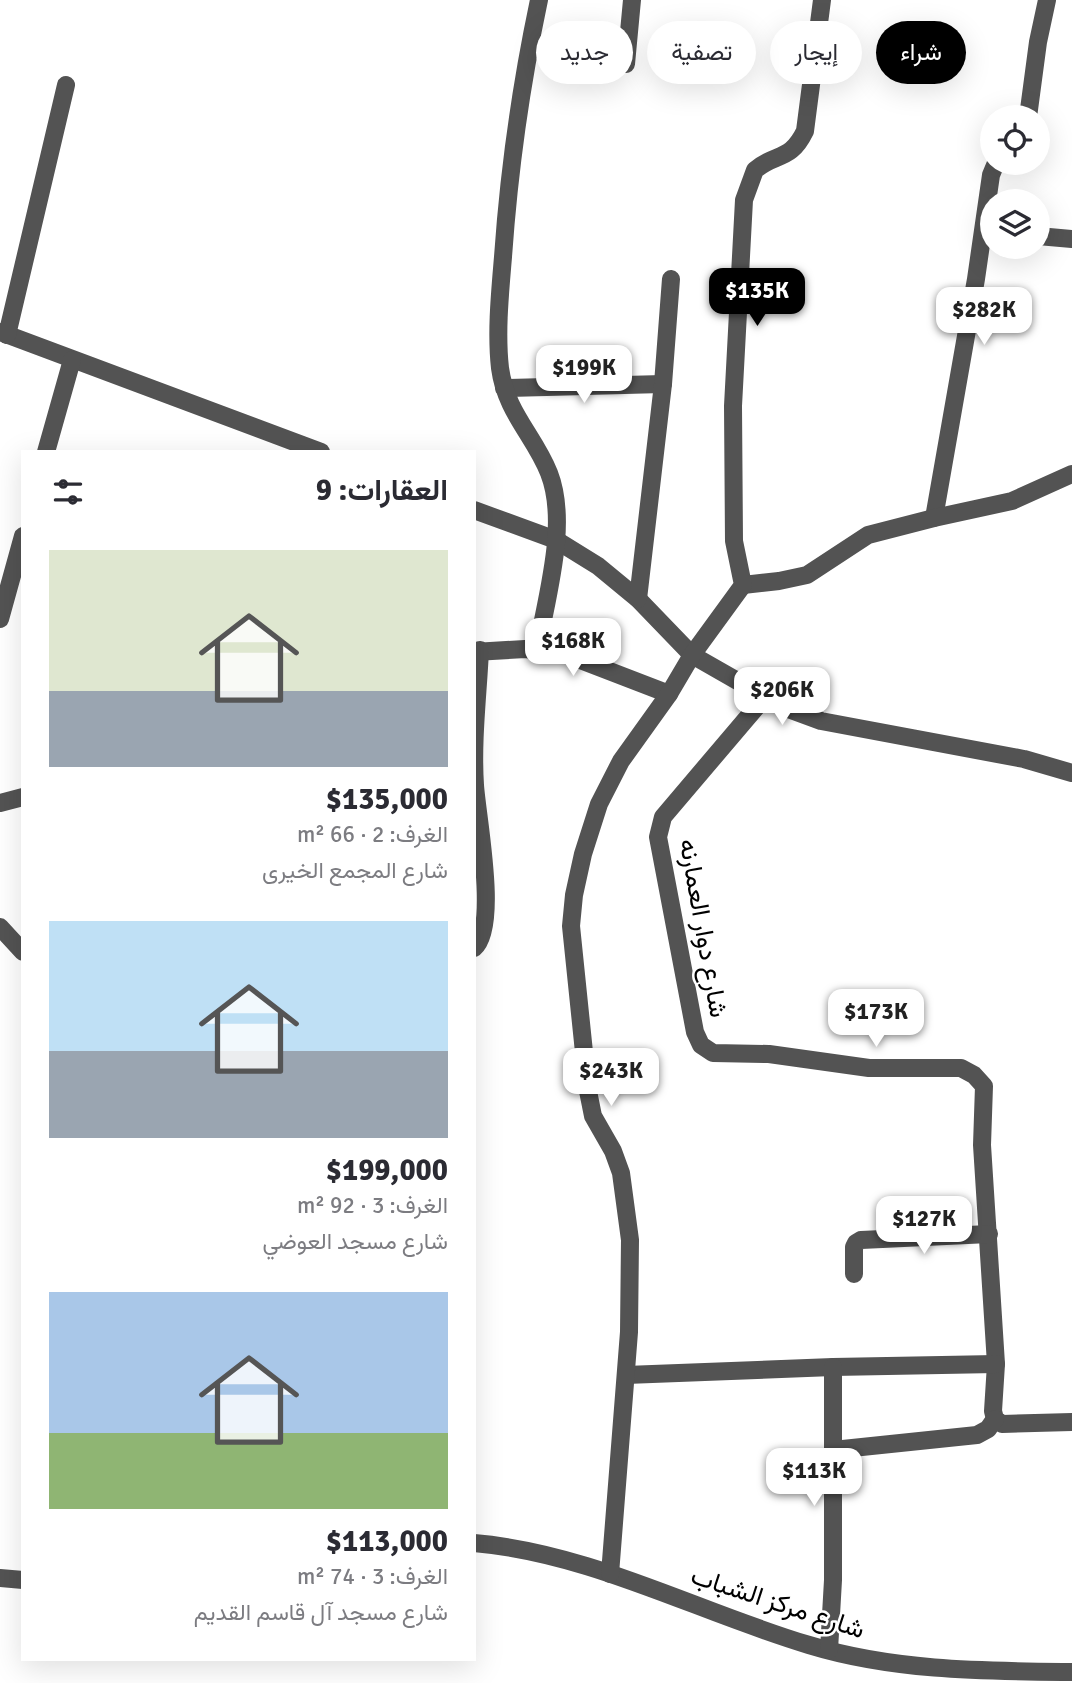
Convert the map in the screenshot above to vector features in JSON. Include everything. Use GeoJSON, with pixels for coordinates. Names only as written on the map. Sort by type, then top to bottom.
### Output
{"type":"FeatureCollection","features":[{"type":"Feature","properties":{"kind":"street"},"geometry":{"type":"LineString","coordinates":[[537,651],[556,540],[555,488],[548,469],[505,395],[500,367],[501,291],[508,189],[522,84],[539,0]]}},
{"type":"Feature","properties":{"kind":"street"},"geometry":{"type":"LineString","coordinates":[[630,21],[632,0]]}},
{"type":"Feature","properties":{"kind":"street"},"geometry":{"type":"LineString","coordinates":[[743,585],[733,541],[733,406],[744,200],[755,170],[792,152],[799,145],[805,131],[822,0]]}},
{"type":"Feature","properties":{"kind":"street"},"geometry":{"type":"LineString","coordinates":[[1030,105],[1047,0]]}},
{"type":"Feature","properties":{"kind":"street"},"geometry":{"type":"LineString","coordinates":[[66,85],[4,334],[316,450]]}},
{"type":"Feature","properties":{"kind":"street"},"geometry":{"type":"LineString","coordinates":[[1050,237],[1072,239]]}},
{"type":"Feature","properties":{"kind":"street"},"geometry":{"type":"LineString","coordinates":[[934,518],[981,259]]}},
{"type":"Feature","properties":{"kind":"street"},"geometry":{"type":"LineString","coordinates":[[638,599],[663,384],[671,279]]}},
{"type":"Feature","properties":{"kind":"street"},"geometry":{"type":"LineString","coordinates":[[48,450],[72,360]]}},
{"type":"Feature","properties":{"kind":"street"},"geometry":{"type":"LineString","coordinates":[[504,388],[663,384]]}},
{"type":"Feature","properties":{"kind":"street"},"geometry":{"type":"LineString","coordinates":[[610,1574],[629,1332],[630,1240],[621,1173],[593,1116],[588,1091],[571,926],[583,853],[598,804],[621,761],[743,585],[807,575],[868,535],[1012,501],[1072,474]]}},
{"type":"Feature","properties":{"kind":"street"},"geometry":{"type":"LineString","coordinates":[[476,511],[556,540],[598,566],[638,599],[692,655],[764,698],[821,721],[1024,759],[1072,773]]}},
{"type":"Feature","properties":{"kind":"street"},"geometry":{"type":"LineString","coordinates":[[0,619],[21,543]]}},
{"type":"Feature","properties":{"kind":"street"},"geometry":{"type":"LineString","coordinates":[[476,696],[477,651],[565,654],[669,694]]}},
{"type":"Feature","properties":{"kind":"street","name":"شارع دوار العمارنه"},"geometry":{"type":"LineString","coordinates":[[764,698],[663,817],[658,837],[695,1032],[701,1045],[713,1053],[769,1054],[869,1068],[961,1068],[974,1075],[984,1086],[982,1145],[996,1364],[993,1411],[995,1419]]}},
{"type":"Feature","properties":{"kind":"street"},"geometry":{"type":"LineString","coordinates":[[0,803],[21,798]]}},
{"type":"Feature","properties":{"kind":"street"},"geometry":{"type":"LineString","coordinates":[[476,798],[481,832],[485,918],[482,936],[476,945]]}},
{"type":"Feature","properties":{"kind":"street"},"geometry":{"type":"LineString","coordinates":[[0,927],[21,950]]}},
{"type":"Feature","properties":{"kind":"street"},"geometry":{"type":"LineString","coordinates":[[855,1274],[854,1247],[862,1240],[989,1234]]}},
{"type":"Feature","properties":{"kind":"street"},"geometry":{"type":"LineString","coordinates":[[626,1375],[996,1364]]}},
{"type":"Feature","properties":{"kind":"street"},"geometry":{"type":"LineString","coordinates":[[830,1650],[833,1580],[833,1367]]}},
{"type":"Feature","properties":{"kind":"street"},"geometry":{"type":"LineString","coordinates":[[833,1450],[977,1435],[988,1429],[995,1419],[1002,1424],[1072,1422]]}},
{"type":"Feature","properties":{"kind":"street","name":"شارع مركز الشباب"},"geometry":{"type":"LineString","coordinates":[[476,1543],[550,1556],[610,1574],[809,1645],[830,1650],[987,1677],[1072,1672]]}},
{"type":"Feature","properties":{"kind":"street"},"geometry":{"type":"LineString","coordinates":[[0,1578],[21,1580]]}}]}
